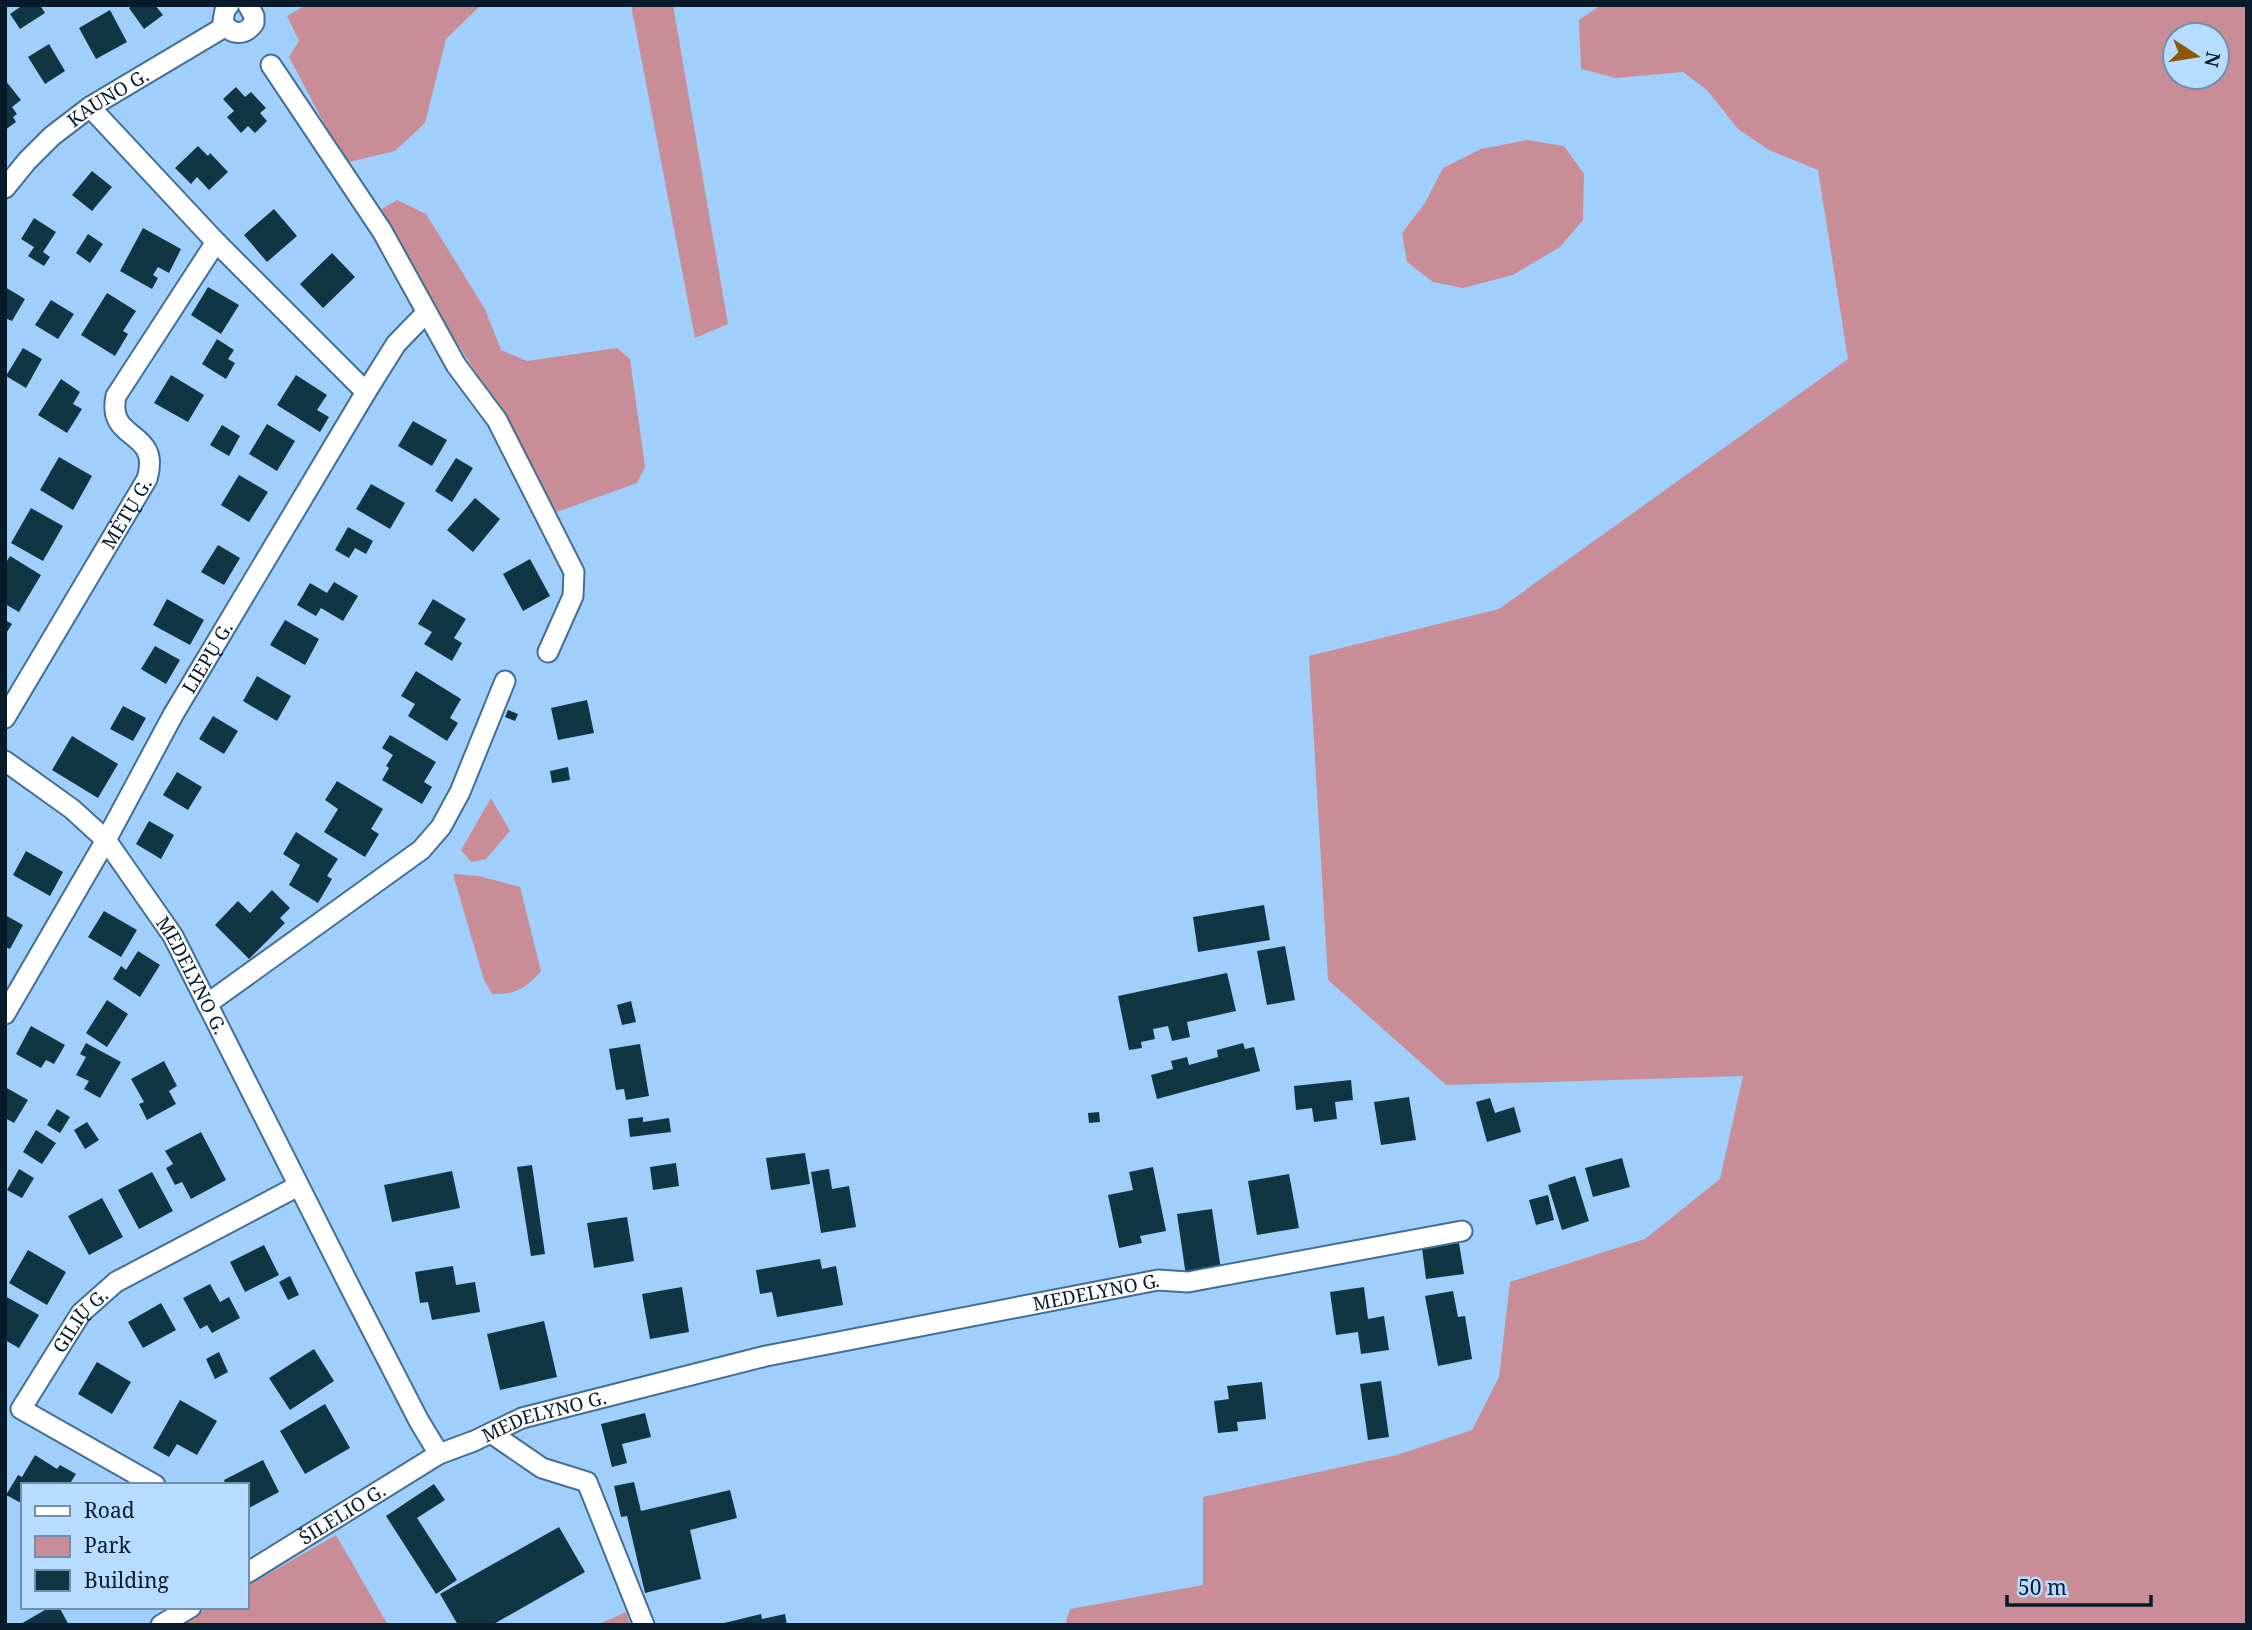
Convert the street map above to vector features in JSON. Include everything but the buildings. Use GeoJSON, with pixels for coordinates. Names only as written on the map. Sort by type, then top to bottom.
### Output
{"type":"FeatureCollection","features":[{"type":"Feature","properties":{"kind":"street"},"geometry":{"type":"LineString","coordinates":[[226,26],[223,21],[229,5]]}},
{"type":"Feature","properties":{"kind":"street","name":"KAUNO G."},"geometry":{"type":"LineString","coordinates":[[5,188],[52,136],[90,107],[226,26],[237,33],[244,33],[254,23],[253,7]]}},
{"type":"Feature","properties":{"kind":"street"},"geometry":{"type":"LineString","coordinates":[[271,65],[383,231],[456,365],[497,420],[574,572],[573,596],[548,652]]}},
{"type":"Feature","properties":{"kind":"street"},"geometry":{"type":"LineString","coordinates":[[90,107],[216,242],[366,392]]}},
{"type":"Feature","properties":{"kind":"street","name":"MĖTŲ G."},"geometry":{"type":"LineString","coordinates":[[5,718],[147,479],[150,456],[145,447],[118,422],[113,413],[116,396],[216,242]]}},
{"type":"Feature","properties":{"kind":"street","name":"LIEPŲ G."},"geometry":{"type":"LineString","coordinates":[[5,1014],[106,841],[173,715],[366,392],[396,344],[426,313]]}},
{"type":"Feature","properties":{"kind":"street"},"geometry":{"type":"LineString","coordinates":[[207,1004],[421,850],[441,827],[460,792],[505,681]]}},
{"type":"Feature","properties":{"kind":"street","name":"MEDELYNO G."},"geometry":{"type":"LineString","coordinates":[[5,761],[40,783],[106,841],[173,936],[298,1186],[419,1421],[439,1454],[522,1418],[766,1356],[1158,1280],[1188,1282],[1462,1231]]}},
{"type":"Feature","properties":{"kind":"street","name":"GILIŲ G."},"geometry":{"type":"LineString","coordinates":[[151,1483],[21,1409],[81,1313],[116,1282],[298,1186]]}},
{"type":"Feature","properties":{"kind":"street"},"geometry":{"type":"LineString","coordinates":[[491,1433],[541,1468],[587,1482],[644,1625]]}},
{"type":"Feature","properties":{"kind":"street","name":"ŠILELIO G."},"geometry":{"type":"LineString","coordinates":[[248,1572],[439,1454]]}},
{"type":"Feature","properties":{"kind":"street"},"geometry":{"type":"LineString","coordinates":[[161,1625],[188,1609]]}},
{"type":"Feature","properties":{"kind":"green space"},"geometry":{"type":"Polygon","coordinates":[[[306,5],[481,5],[446,39],[425,123],[395,151],[345,163],[289,57],[299,41],[287,16],[306,5]]]}},
{"type":"Feature","properties":{"kind":"green space"},"geometry":{"type":"Polygon","coordinates":[[[631,5],[673,5],[728,324],[695,338],[631,5]]]}},
{"type":"Feature","properties":{"kind":"green space"},"geometry":{"type":"Polygon","coordinates":[[[1601,5],[2247,5],[2247,1625],[1065,1625],[1070,1609],[1203,1585],[1203,1497],[1397,1455],[1472,1430],[1499,1377],[1510,1282],[1645,1239],[1720,1179],[1743,1076],[1446,1085],[1328,980],[1309,656],[1499,609],[1848,359],[1818,170],[1769,150],[1738,129],[1707,90],[1683,72],[1616,78],[1581,69],[1579,20],[1601,5]]]}},
{"type":"Feature","properties":{"kind":"green space"},"geometry":{"type":"Polygon","coordinates":[[[1527,140],[1564,146],[1584,174],[1583,220],[1560,247],[1513,275],[1463,288],[1433,282],[1407,262],[1402,233],[1425,203],[1443,168],[1481,149],[1527,140]]]}},
{"type":"Feature","properties":{"kind":"green space"},"geometry":{"type":"Polygon","coordinates":[[[397,200],[426,214],[485,309],[501,350],[527,361],[617,348],[630,359],[645,467],[637,483],[554,513],[519,441],[375,213],[397,200]]]}},
{"type":"Feature","properties":{"kind":"green space"},"geometry":{"type":"Polygon","coordinates":[[[491,798],[510,831],[486,859],[471,862],[461,850],[491,798]]]}},
{"type":"Feature","properties":{"kind":"green space"},"geometry":{"type":"Polygon","coordinates":[[[453,874],[479,876],[520,887],[541,971],[531,982],[514,992],[492,994],[484,980],[453,874]]]}},
{"type":"Feature","properties":{"kind":"green space"},"geometry":{"type":"Polygon","coordinates":[[[336,1535],[388,1625],[179,1625],[207,1609],[248,1609],[248,1585],[336,1535]]]}},
{"type":"Feature","properties":{"kind":"green space"},"geometry":{"type":"Polygon","coordinates":[[[626,1612],[630,1625],[597,1625],[626,1612]]]}}]}
